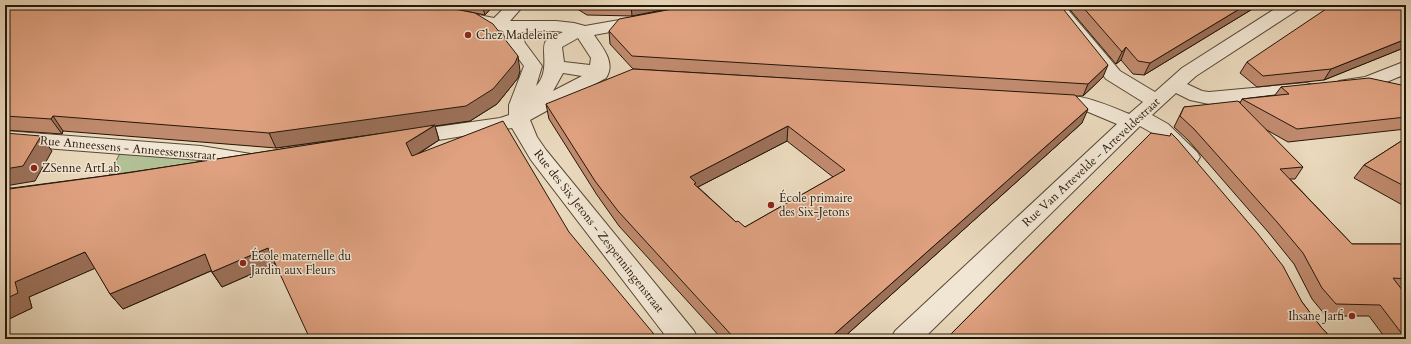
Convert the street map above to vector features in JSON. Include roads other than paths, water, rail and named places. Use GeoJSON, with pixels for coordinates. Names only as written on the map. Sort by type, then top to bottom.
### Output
{"type":"FeatureCollection","features":[{"type":"Feature","properties":{"kind":"street"},"geometry":{"type":"LineString","coordinates":[[402,5],[509,27],[553,45],[578,33],[660,17]]}},
{"type":"Feature","properties":{"kind":"street"},"geometry":{"type":"LineString","coordinates":[[516,5],[509,27],[514,40],[533,66],[526,91],[519,102],[525,109]]}},
{"type":"Feature","properties":{"kind":"street"},"geometry":{"type":"LineString","coordinates":[[1055,5],[1113,75],[1129,86],[1157,100]]}},
{"type":"Feature","properties":{"kind":"street","name":"Rue Van Artevelde - Arteveldestraat"},"geometry":{"type":"LineString","coordinates":[[905,339],[1157,100],[1190,72],[1293,5]]}},
{"type":"Feature","properties":{"kind":"street"},"geometry":{"type":"LineString","coordinates":[[390,140],[503,124],[525,109],[594,72],[600,58],[574,28],[556,26],[509,27]]}},
{"type":"Feature","properties":{"kind":"street"},"geometry":{"type":"LineString","coordinates":[[525,109],[547,88],[556,67],[553,45]]}},
{"type":"Feature","properties":{"kind":"street"},"geometry":{"type":"LineString","coordinates":[[556,67],[619,76]]}},
{"type":"Feature","properties":{"kind":"street"},"geometry":{"type":"LineString","coordinates":[[1175,85],[1197,96],[1209,98],[1369,82],[1406,67]]}},
{"type":"Feature","properties":{"kind":"street"},"geometry":{"type":"LineString","coordinates":[[1382,76],[1406,89]]}},
{"type":"Feature","properties":{"kind":"street"},"geometry":{"type":"LineString","coordinates":[[1036,100],[1090,105],[1161,129],[1179,146],[1204,175]]}},
{"type":"Feature","properties":{"kind":"street","name":"Rue des Six Jetons - Zespenningenstraat"},"geometry":{"type":"LineString","coordinates":[[525,109],[533,146],[640,287],[684,339]]}},
{"type":"Feature","properties":{"kind":"street","name":"Rue Anneessens - Anneessensstraat"},"geometry":{"type":"LineString","coordinates":[[5,138],[193,152],[251,161]]}},
{"type":"Feature","properties":{"kind":"street"},"geometry":{"type":"LineString","coordinates":[[178,171],[273,158]]}},
{"type":"Feature","properties":{"kind":"place","name":"Chez Madeleine"},"geometry":{"type":"Point","coordinates":[468,35]}},
{"type":"Feature","properties":{"kind":"place","name":"ZSenne ArtLab"},"geometry":{"type":"Point","coordinates":[34,168]}},
{"type":"Feature","properties":{"kind":"place","name":"École primaire des Six-Jetons"},"geometry":{"type":"Point","coordinates":[771,205]}},
{"type":"Feature","properties":{"kind":"place","name":"École maternelle du Jardin aux Fleurs"},"geometry":{"type":"Point","coordinates":[243,263]}},
{"type":"Feature","properties":{"kind":"place","name":"Ihsane Jarfi"},"geometry":{"type":"Point","coordinates":[1352,316]}}]}
